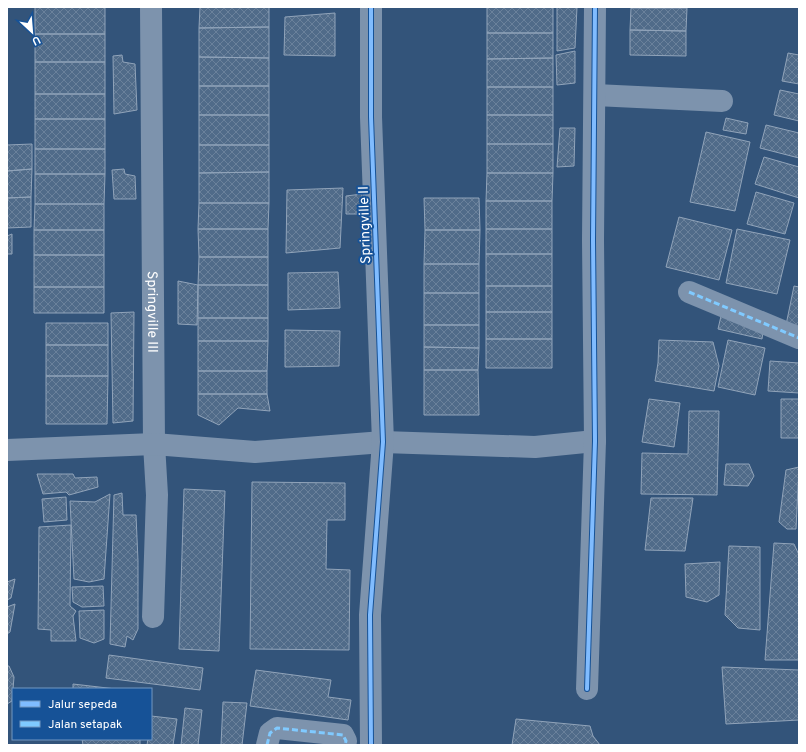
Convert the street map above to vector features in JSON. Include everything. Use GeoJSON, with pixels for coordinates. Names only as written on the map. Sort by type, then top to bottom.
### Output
{"type":"FeatureCollection","features":[{"type":"Feature","properties":{"kind":"street","name":"Springville III"},"geometry":{"type":"LineString","coordinates":[[151,7],[154,444],[157,495],[153,617]]}},
{"type":"Feature","properties":{"kind":"street","name":"Springville II"},"geometry":{"type":"LineString","coordinates":[[371,7],[371,117],[383,442],[370,615],[371,745]]}},
{"type":"Feature","properties":{"kind":"street"},"geometry":{"type":"LineString","coordinates":[[587,689],[595,441],[593,240],[595,7]]}},
{"type":"Feature","properties":{"kind":"street"},"geometry":{"type":"LineString","coordinates":[[595,95],[722,101]]}},
{"type":"Feature","properties":{"kind":"street"},"geometry":{"type":"LineString","coordinates":[[689,292],[799,338]]}},
{"type":"Feature","properties":{"kind":"street"},"geometry":{"type":"LineString","coordinates":[[7,450],[154,444],[255,452],[383,442],[535,447],[595,441]]}},
{"type":"Feature","properties":{"kind":"street"},"geometry":{"type":"LineString","coordinates":[[267,745],[270,733],[277,728],[343,735],[346,741],[345,745]]}},
{"type":"Feature","properties":{"kind":"building"},"geometry":{"type":"Polygon","coordinates":[[[35,7],[105,7],[105,34],[35,34],[35,7]]]}},
{"type":"Feature","properties":{"kind":"building"},"geometry":{"type":"Polygon","coordinates":[[[200,7],[269,7],[269,27],[199,28],[200,7]]]}},
{"type":"Feature","properties":{"kind":"building"},"geometry":{"type":"Polygon","coordinates":[[[487,7],[553,7],[553,33],[487,33],[487,7]]]}},
{"type":"Feature","properties":{"kind":"building"},"geometry":{"type":"Polygon","coordinates":[[[557,7],[577,7],[575,48],[557,51],[557,7]]]}},
{"type":"Feature","properties":{"kind":"building"},"geometry":{"type":"Polygon","coordinates":[[[631,8],[687,8],[686,31],[630,30],[631,8]]]}},
{"type":"Feature","properties":{"kind":"building"},"geometry":{"type":"Polygon","coordinates":[[[335,13],[335,56],[284,55],[285,17],[335,13]]]}},
{"type":"Feature","properties":{"kind":"building"},"geometry":{"type":"Polygon","coordinates":[[[269,27],[269,58],[199,57],[199,28],[269,27]]]}},
{"type":"Feature","properties":{"kind":"building"},"geometry":{"type":"Polygon","coordinates":[[[630,30],[686,31],[686,56],[630,55],[630,30]]]}},
{"type":"Feature","properties":{"kind":"building"},"geometry":{"type":"Polygon","coordinates":[[[487,33],[553,33],[553,58],[487,59],[487,33]]]}},
{"type":"Feature","properties":{"kind":"building"},"geometry":{"type":"Polygon","coordinates":[[[35,34],[105,34],[105,62],[35,62],[35,34]]]}},
{"type":"Feature","properties":{"kind":"building"},"geometry":{"type":"Polygon","coordinates":[[[575,51],[575,83],[557,85],[556,55],[575,51]]]}},
{"type":"Feature","properties":{"kind":"building"},"geometry":{"type":"Polygon","coordinates":[[[788,53],[799,55],[799,84],[782,81],[788,53]]]}},
{"type":"Feature","properties":{"kind":"building"},"geometry":{"type":"Polygon","coordinates":[[[122,55],[123,62],[135,64],[137,110],[114,114],[113,56],[122,55]]]}},
{"type":"Feature","properties":{"kind":"building"},"geometry":{"type":"Polygon","coordinates":[[[199,57],[269,58],[269,86],[199,86],[199,57]]]}},
{"type":"Feature","properties":{"kind":"building"},"geometry":{"type":"Polygon","coordinates":[[[553,58],[553,87],[487,87],[487,59],[553,58]]]}},
{"type":"Feature","properties":{"kind":"building"},"geometry":{"type":"Polygon","coordinates":[[[35,62],[105,62],[105,94],[35,94],[35,62]]]}},
{"type":"Feature","properties":{"kind":"building"},"geometry":{"type":"Polygon","coordinates":[[[199,86],[269,86],[269,115],[199,115],[199,86]]]}},
{"type":"Feature","properties":{"kind":"building"},"geometry":{"type":"Polygon","coordinates":[[[487,87],[553,87],[553,115],[487,115],[487,87]]]}},
{"type":"Feature","properties":{"kind":"building"},"geometry":{"type":"Polygon","coordinates":[[[780,90],[799,94],[799,121],[774,115],[780,90]]]}},
{"type":"Feature","properties":{"kind":"building"},"geometry":{"type":"Polygon","coordinates":[[[35,94],[105,94],[105,119],[35,119],[35,94]]]}},
{"type":"Feature","properties":{"kind":"building"},"geometry":{"type":"Polygon","coordinates":[[[199,115],[269,115],[269,145],[199,145],[199,115]]]}},
{"type":"Feature","properties":{"kind":"building"},"geometry":{"type":"Polygon","coordinates":[[[487,115],[553,115],[553,144],[487,144],[487,115]]]}},
{"type":"Feature","properties":{"kind":"building"},"geometry":{"type":"Polygon","coordinates":[[[726,118],[748,123],[746,134],[723,130],[726,118]]]}},
{"type":"Feature","properties":{"kind":"building"},"geometry":{"type":"Polygon","coordinates":[[[35,119],[105,119],[105,149],[35,149],[35,119]]]}},
{"type":"Feature","properties":{"kind":"building"},"geometry":{"type":"Polygon","coordinates":[[[766,125],[799,133],[799,158],[760,148],[766,125]]]}},
{"type":"Feature","properties":{"kind":"building"},"geometry":{"type":"Polygon","coordinates":[[[560,128],[575,128],[574,166],[557,167],[560,128]]]}},
{"type":"Feature","properties":{"kind":"building"},"geometry":{"type":"Polygon","coordinates":[[[706,132],[750,142],[735,211],[690,202],[706,132]]]}},
{"type":"Feature","properties":{"kind":"building"},"geometry":{"type":"Polygon","coordinates":[[[32,144],[32,169],[7,171],[7,145],[32,144]]]}},
{"type":"Feature","properties":{"kind":"building"},"geometry":{"type":"Polygon","coordinates":[[[487,144],[553,144],[553,173],[487,173],[487,144]]]}},
{"type":"Feature","properties":{"kind":"building"},"geometry":{"type":"Polygon","coordinates":[[[199,145],[269,145],[269,172],[199,173],[199,145]]]}},
{"type":"Feature","properties":{"kind":"building"},"geometry":{"type":"Polygon","coordinates":[[[35,149],[105,149],[105,174],[35,174],[35,149]]]}},
{"type":"Feature","properties":{"kind":"building"},"geometry":{"type":"Polygon","coordinates":[[[764,157],[799,167],[799,198],[755,184],[764,157]]]}},
{"type":"Feature","properties":{"kind":"building"},"geometry":{"type":"Polygon","coordinates":[[[32,169],[31,197],[7,198],[7,171],[32,169]]]}},
{"type":"Feature","properties":{"kind":"building"},"geometry":{"type":"Polygon","coordinates":[[[124,169],[125,174],[135,176],[136,199],[114,199],[112,170],[124,169]]]}},
{"type":"Feature","properties":{"kind":"building"},"geometry":{"type":"Polygon","coordinates":[[[269,172],[269,203],[199,203],[199,173],[269,172]]]}},
{"type":"Feature","properties":{"kind":"building"},"geometry":{"type":"Polygon","coordinates":[[[487,173],[553,173],[552,201],[486,201],[487,173]]]}},
{"type":"Feature","properties":{"kind":"building"},"geometry":{"type":"Polygon","coordinates":[[[35,174],[105,174],[104,204],[35,204],[35,174]]]}},
{"type":"Feature","properties":{"kind":"building"},"geometry":{"type":"Polygon","coordinates":[[[343,188],[340,248],[286,253],[287,190],[343,188]]]}},
{"type":"Feature","properties":{"kind":"building"},"geometry":{"type":"Polygon","coordinates":[[[756,192],[794,203],[785,234],[747,224],[756,192]]]}},
{"type":"Feature","properties":{"kind":"building"},"geometry":{"type":"Polygon","coordinates":[[[362,194],[361,214],[346,214],[346,196],[362,194]]]}},
{"type":"Feature","properties":{"kind":"building"},"geometry":{"type":"Polygon","coordinates":[[[31,197],[31,227],[7,228],[7,198],[31,197]]]}},
{"type":"Feature","properties":{"kind":"building"},"geometry":{"type":"Polygon","coordinates":[[[424,198],[479,198],[480,230],[425,230],[424,198]]]}},
{"type":"Feature","properties":{"kind":"building"},"geometry":{"type":"Polygon","coordinates":[[[486,201],[552,201],[552,229],[486,229],[486,201]]]}},
{"type":"Feature","properties":{"kind":"building"},"geometry":{"type":"Polygon","coordinates":[[[199,203],[269,203],[268,229],[198,229],[199,203]]]}},
{"type":"Feature","properties":{"kind":"building"},"geometry":{"type":"Polygon","coordinates":[[[35,204],[104,204],[104,230],[34,230],[35,204]]]}},
{"type":"Feature","properties":{"kind":"building"},"geometry":{"type":"Polygon","coordinates":[[[679,217],[732,230],[719,280],[666,267],[679,217]]]}},
{"type":"Feature","properties":{"kind":"building"},"geometry":{"type":"Polygon","coordinates":[[[198,229],[268,229],[268,257],[199,257],[198,229]]]}},
{"type":"Feature","properties":{"kind":"building"},"geometry":{"type":"Polygon","coordinates":[[[486,229],[552,229],[552,254],[486,254],[486,229]]]}},
{"type":"Feature","properties":{"kind":"building"},"geometry":{"type":"Polygon","coordinates":[[[737,229],[790,240],[777,294],[726,283],[737,229]]]}},
{"type":"Feature","properties":{"kind":"building"},"geometry":{"type":"Polygon","coordinates":[[[34,230],[104,230],[104,255],[34,255],[34,230]]]}},
{"type":"Feature","properties":{"kind":"building"},"geometry":{"type":"Polygon","coordinates":[[[425,230],[480,230],[479,264],[424,264],[425,230]]]}},
{"type":"Feature","properties":{"kind":"building"},"geometry":{"type":"Polygon","coordinates":[[[12,234],[12,254],[7,254],[7,236],[12,234]]]}},
{"type":"Feature","properties":{"kind":"building"},"geometry":{"type":"Polygon","coordinates":[[[486,254],[552,254],[552,286],[486,286],[486,254]]]}},
{"type":"Feature","properties":{"kind":"building"},"geometry":{"type":"Polygon","coordinates":[[[34,255],[104,255],[104,287],[34,287],[34,255]]]}},
{"type":"Feature","properties":{"kind":"building"},"geometry":{"type":"Polygon","coordinates":[[[199,257],[268,257],[268,285],[198,285],[199,257]]]}},
{"type":"Feature","properties":{"kind":"building"},"geometry":{"type":"Polygon","coordinates":[[[424,264],[479,264],[479,293],[424,293],[424,264]]]}},
{"type":"Feature","properties":{"kind":"building"},"geometry":{"type":"Polygon","coordinates":[[[338,272],[340,308],[288,310],[288,273],[338,272]]]}},
{"type":"Feature","properties":{"kind":"building"},"geometry":{"type":"Polygon","coordinates":[[[178,281],[198,285],[197,325],[178,324],[178,281]]]}},
{"type":"Feature","properties":{"kind":"building"},"geometry":{"type":"Polygon","coordinates":[[[198,285],[268,285],[268,318],[198,318],[198,285]]]}},
{"type":"Feature","properties":{"kind":"building"},"geometry":{"type":"Polygon","coordinates":[[[486,286],[552,286],[552,312],[486,312],[486,286]]]}},
{"type":"Feature","properties":{"kind":"building"},"geometry":{"type":"Polygon","coordinates":[[[794,286],[799,287],[799,328],[786,325],[794,286]]]}},
{"type":"Feature","properties":{"kind":"building"},"geometry":{"type":"Polygon","coordinates":[[[34,287],[104,287],[104,313],[34,313],[34,287]]]}},
{"type":"Feature","properties":{"kind":"building"},"geometry":{"type":"Polygon","coordinates":[[[424,293],[479,293],[479,325],[424,325],[424,293]]]}},
{"type":"Feature","properties":{"kind":"building"},"geometry":{"type":"Polygon","coordinates":[[[134,312],[133,421],[113,423],[111,313],[134,312]]]}},
{"type":"Feature","properties":{"kind":"building"},"geometry":{"type":"Polygon","coordinates":[[[486,312],[552,312],[552,339],[486,339],[486,312]]]}},
{"type":"Feature","properties":{"kind":"building"},"geometry":{"type":"Polygon","coordinates":[[[721,316],[764,326],[762,339],[718,329],[721,316]]]}},
{"type":"Feature","properties":{"kind":"building"},"geometry":{"type":"Polygon","coordinates":[[[198,318],[268,318],[268,341],[198,341],[198,318]]]}},
{"type":"Feature","properties":{"kind":"building"},"geometry":{"type":"Polygon","coordinates":[[[46,323],[108,323],[108,345],[46,345],[46,323]]]}},
{"type":"Feature","properties":{"kind":"building"},"geometry":{"type":"Polygon","coordinates":[[[424,325],[479,325],[479,348],[424,347],[424,325]]]}},
{"type":"Feature","properties":{"kind":"building"},"geometry":{"type":"Polygon","coordinates":[[[285,330],[340,331],[339,366],[285,367],[285,330]]]}},
{"type":"Feature","properties":{"kind":"building"},"geometry":{"type":"Polygon","coordinates":[[[486,339],[552,339],[552,368],[486,368],[486,339]]]}},
{"type":"Feature","properties":{"kind":"building"},"geometry":{"type":"Polygon","coordinates":[[[659,340],[713,342],[719,366],[714,391],[655,381],[658,363],[659,340]]]}},
{"type":"Feature","properties":{"kind":"building"},"geometry":{"type":"Polygon","coordinates":[[[728,340],[765,348],[755,395],[718,387],[728,340]]]}},
{"type":"Feature","properties":{"kind":"building"},"geometry":{"type":"Polygon","coordinates":[[[198,341],[268,341],[267,371],[198,371],[198,341]]]}},
{"type":"Feature","properties":{"kind":"building"},"geometry":{"type":"Polygon","coordinates":[[[46,345],[108,345],[108,376],[46,376],[46,345]]]}},
{"type":"Feature","properties":{"kind":"building"},"geometry":{"type":"Polygon","coordinates":[[[424,347],[479,348],[478,370],[424,370],[424,347]]]}},
{"type":"Feature","properties":{"kind":"building"},"geometry":{"type":"Polygon","coordinates":[[[770,361],[799,363],[799,393],[768,391],[770,361]]]}},
{"type":"Feature","properties":{"kind":"building"},"geometry":{"type":"Polygon","coordinates":[[[424,370],[478,370],[479,415],[424,415],[424,370]]]}},
{"type":"Feature","properties":{"kind":"building"},"geometry":{"type":"Polygon","coordinates":[[[198,371],[267,371],[267,394],[198,394],[198,371]]]}},
{"type":"Feature","properties":{"kind":"building"},"geometry":{"type":"Polygon","coordinates":[[[46,376],[108,376],[107,424],[46,424],[46,376]]]}},
{"type":"Feature","properties":{"kind":"building"},"geometry":{"type":"Polygon","coordinates":[[[198,394],[267,394],[270,411],[238,408],[219,425],[198,415],[198,394]]]}},
{"type":"Feature","properties":{"kind":"building"},"geometry":{"type":"Polygon","coordinates":[[[649,399],[680,403],[674,447],[642,442],[649,399]]]}},
{"type":"Feature","properties":{"kind":"building"},"geometry":{"type":"Polygon","coordinates":[[[781,399],[799,399],[799,438],[781,438],[781,399]]]}},
{"type":"Feature","properties":{"kind":"building"},"geometry":{"type":"Polygon","coordinates":[[[689,411],[719,411],[717,495],[641,494],[642,453],[688,454],[689,411]]]}},
{"type":"Feature","properties":{"kind":"building"},"geometry":{"type":"Polygon","coordinates":[[[726,464],[749,464],[754,476],[748,486],[724,485],[726,464]]]}},
{"type":"Feature","properties":{"kind":"building"},"geometry":{"type":"Polygon","coordinates":[[[799,467],[796,529],[787,529],[779,522],[786,470],[799,467]]]}},
{"type":"Feature","properties":{"kind":"building"},"geometry":{"type":"Polygon","coordinates":[[[37,474],[73,474],[75,478],[97,477],[98,487],[69,495],[66,492],[43,494],[37,474]]]}},
{"type":"Feature","properties":{"kind":"building"},"geometry":{"type":"Polygon","coordinates":[[[252,482],[345,483],[345,520],[327,520],[326,569],[350,570],[349,650],[250,649],[252,482]]]}},
{"type":"Feature","properties":{"kind":"building"},"geometry":{"type":"Polygon","coordinates":[[[184,489],[225,491],[219,651],[179,649],[184,489]]]}},
{"type":"Feature","properties":{"kind":"building"},"geometry":{"type":"Polygon","coordinates":[[[122,493],[123,515],[136,515],[138,561],[138,629],[133,640],[127,636],[125,647],[110,644],[114,495],[122,493]]]}},
{"type":"Feature","properties":{"kind":"building"},"geometry":{"type":"Polygon","coordinates":[[[110,494],[104,579],[89,582],[74,579],[70,501],[95,502],[110,494]]]}},
{"type":"Feature","properties":{"kind":"building"},"geometry":{"type":"Polygon","coordinates":[[[66,497],[67,520],[44,522],[42,499],[66,497]]]}},
{"type":"Feature","properties":{"kind":"building"},"geometry":{"type":"Polygon","coordinates":[[[651,498],[693,498],[685,551],[645,550],[651,498]]]}},
{"type":"Feature","properties":{"kind":"building"},"geometry":{"type":"Polygon","coordinates":[[[71,525],[70,606],[76,611],[73,616],[76,641],[51,641],[51,630],[38,629],[39,527],[71,525]]]}},
{"type":"Feature","properties":{"kind":"building"},"geometry":{"type":"Polygon","coordinates":[[[774,543],[794,544],[799,555],[799,660],[765,660],[774,543]]]}},
{"type":"Feature","properties":{"kind":"building"},"geometry":{"type":"Polygon","coordinates":[[[729,546],[760,547],[760,630],[738,628],[725,615],[729,546]]]}},
{"type":"Feature","properties":{"kind":"building"},"geometry":{"type":"Polygon","coordinates":[[[720,562],[719,595],[707,602],[686,597],[685,564],[720,562]]]}},
{"type":"Feature","properties":{"kind":"building"},"geometry":{"type":"Polygon","coordinates":[[[15,579],[11,598],[7,600],[7,582],[15,579]]]}},
{"type":"Feature","properties":{"kind":"building"},"geometry":{"type":"Polygon","coordinates":[[[103,586],[104,606],[82,607],[73,602],[72,587],[103,586]]]}},
{"type":"Feature","properties":{"kind":"building"},"geometry":{"type":"Polygon","coordinates":[[[15,604],[10,632],[7,634],[7,607],[15,604]]]}},
{"type":"Feature","properties":{"kind":"building"},"geometry":{"type":"Polygon","coordinates":[[[104,610],[104,639],[94,643],[80,638],[79,611],[104,610]]]}},
{"type":"Feature","properties":{"kind":"building"},"geometry":{"type":"Polygon","coordinates":[[[109,655],[203,668],[200,690],[106,678],[109,655]]]}},
{"type":"Feature","properties":{"kind":"building"},"geometry":{"type":"Polygon","coordinates":[[[7,666],[9,666],[14,677],[12,701],[7,704],[7,666]]]}},
{"type":"Feature","properties":{"kind":"building"},"geometry":{"type":"Polygon","coordinates":[[[722,667],[799,670],[799,720],[726,724],[722,667]]]}},
{"type":"Feature","properties":{"kind":"building"},"geometry":{"type":"Polygon","coordinates":[[[256,670],[331,680],[328,697],[351,700],[348,720],[250,706],[256,670]]]}},
{"type":"Feature","properties":{"kind":"building"},"geometry":{"type":"Polygon","coordinates":[[[73,684],[107,688],[73,688],[73,684]]]}},
{"type":"Feature","properties":{"kind":"building"},"geometry":{"type":"Polygon","coordinates":[[[223,702],[247,703],[242,745],[221,745],[223,702]]]}},
{"type":"Feature","properties":{"kind":"building"},"geometry":{"type":"Polygon","coordinates":[[[185,708],[202,710],[198,745],[181,745],[185,708]]]}},
{"type":"Feature","properties":{"kind":"building"},"geometry":{"type":"Polygon","coordinates":[[[152,716],[177,719],[173,745],[147,745],[148,740],[152,740],[152,716]]]}},
{"type":"Feature","properties":{"kind":"building"},"geometry":{"type":"Polygon","coordinates":[[[516,719],[590,726],[593,736],[600,745],[512,745],[516,719]]]}},
{"type":"Feature","properties":{"kind":"building"},"geometry":{"type":"Polygon","coordinates":[[[82,740],[140,740],[140,745],[83,745],[82,740]]]}},
{"type":"Feature","properties":{"kind":"marked path"},"geometry":{"type":"LineString","coordinates":[[689,292],[799,338]]}},
{"type":"Feature","properties":{"kind":"marked path"},"geometry":{"type":"LineString","coordinates":[[267,745],[270,733],[277,728],[343,735],[346,741],[345,745]]}},
{"type":"Feature","properties":{"kind":"cycle path"},"geometry":{"type":"LineString","coordinates":[[371,7],[371,117],[383,442],[370,615],[371,745]]}},
{"type":"Feature","properties":{"kind":"cycle path"},"geometry":{"type":"LineString","coordinates":[[587,689],[595,441],[593,240],[595,7]]}}]}
